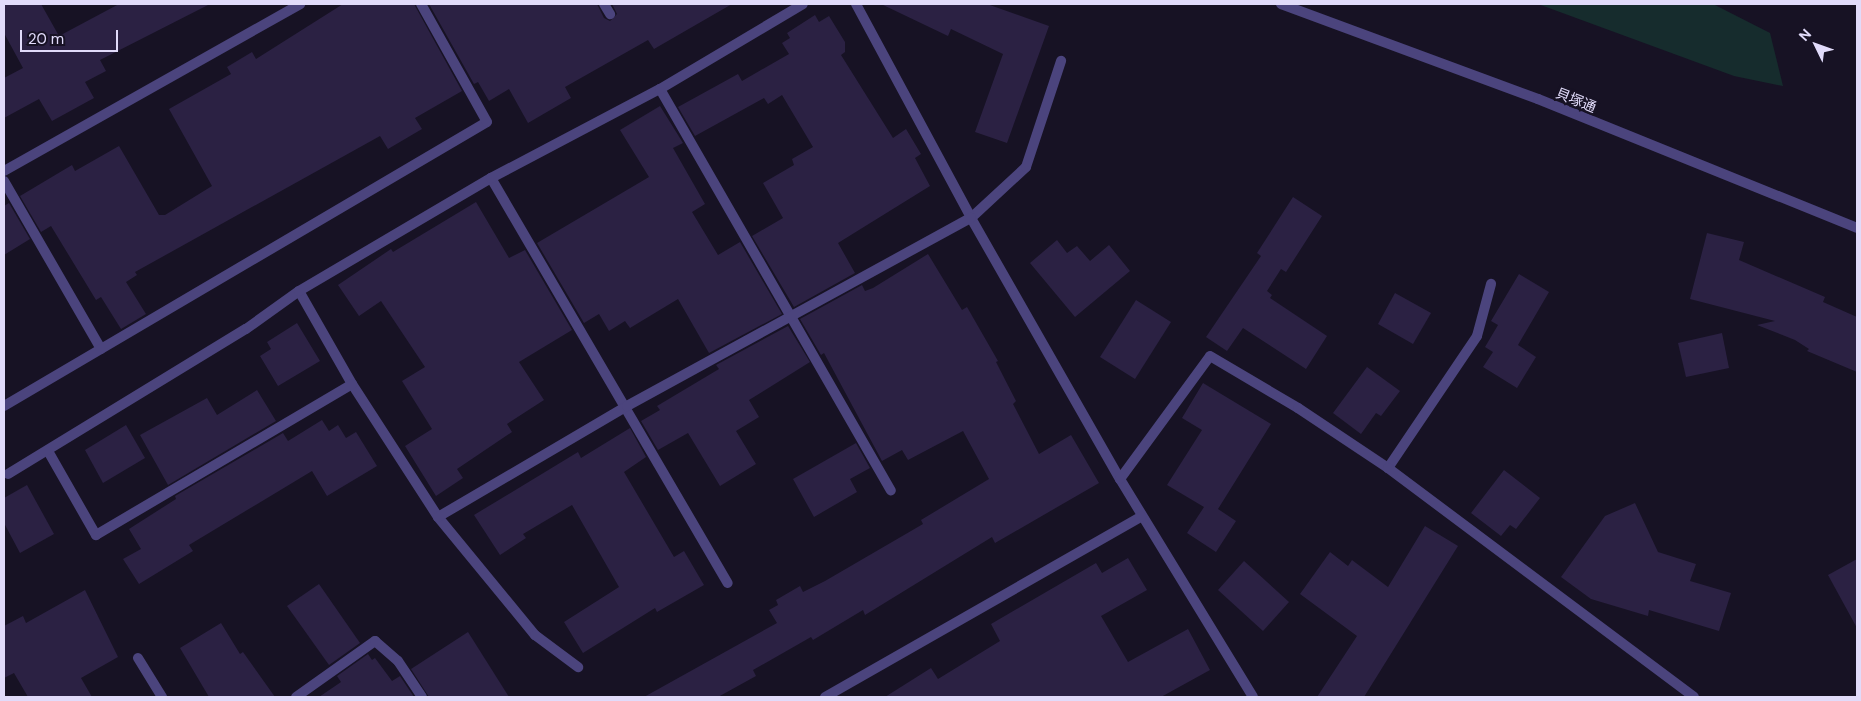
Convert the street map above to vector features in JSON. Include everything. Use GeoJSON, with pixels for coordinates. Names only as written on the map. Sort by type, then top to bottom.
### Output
{"type":"FeatureCollection","features":[{"type":"Feature","properties":{"kind":"street"},"geometry":{"type":"LineString","coordinates":[[4,171],[300,4]]}},
{"type":"Feature","properties":{"kind":"street"},"geometry":{"type":"LineString","coordinates":[[4,406],[486,122],[421,4]]}},
{"type":"Feature","properties":{"kind":"street"},"geometry":{"type":"LineString","coordinates":[[604,4],[610,14]]}},
{"type":"Feature","properties":{"kind":"street"},"geometry":{"type":"LineString","coordinates":[[8,474],[246,329],[300,291],[491,178],[660,90],[803,4]]}},
{"type":"Feature","properties":{"kind":"street"},"geometry":{"type":"LineString","coordinates":[[856,4],[971,218],[1141,517],[1253,697]]}},
{"type":"Feature","properties":{"kind":"street","name":"貝塚通"},"geometry":{"type":"LineString","coordinates":[[1281,4],[1538,99],[1857,228]]}},
{"type":"Feature","properties":{"kind":"street"},"geometry":{"type":"LineString","coordinates":[[438,517],[626,406],[791,319],[971,218],[1026,166],[1061,61]]}},
{"type":"Feature","properties":{"kind":"street"},"geometry":{"type":"LineString","coordinates":[[660,90],[891,490]]}},
{"type":"Feature","properties":{"kind":"street"},"geometry":{"type":"LineString","coordinates":[[491,178],[626,406],[728,584]]}},
{"type":"Feature","properties":{"kind":"street"},"geometry":{"type":"LineString","coordinates":[[4,182],[102,349]]}},
{"type":"Feature","properties":{"kind":"street"},"geometry":{"type":"LineString","coordinates":[[1388,468],[1477,336],[1491,284]]}},
{"type":"Feature","properties":{"kind":"street"},"geometry":{"type":"LineString","coordinates":[[300,291],[352,384],[438,517],[535,635],[578,667]]}},
{"type":"Feature","properties":{"kind":"street"},"geometry":{"type":"LineString","coordinates":[[1120,479],[1210,356],[1298,408],[1388,468],[1694,697]]}},
{"type":"Feature","properties":{"kind":"street"},"geometry":{"type":"LineString","coordinates":[[48,451],[96,535],[352,384]]}},
{"type":"Feature","properties":{"kind":"street"},"geometry":{"type":"LineString","coordinates":[[825,697],[1141,517]]}},
{"type":"Feature","properties":{"kind":"street"},"geometry":{"type":"LineString","coordinates":[[296,697],[375,642],[398,661],[422,697]]}},
{"type":"Feature","properties":{"kind":"street"},"geometry":{"type":"LineString","coordinates":[[138,658],[162,697]]}},
{"type":"Feature","properties":{"kind":"green space"},"geometry":{"type":"Polygon","coordinates":[[[1538,4],[1713,4],[1770,33],[1783,86],[1734,76],[1538,4]]]}},
{"type":"Feature","properties":{"kind":"building"},"geometry":{"type":"Polygon","coordinates":[[[4,4],[41,4],[59,36],[119,4],[210,4],[100,60],[106,71],[85,82],[94,98],[52,121],[39,99],[4,118],[4,78],[23,68],[4,33],[4,4]]]}},
{"type":"Feature","properties":{"kind":"building"},"geometry":{"type":"Polygon","coordinates":[[[343,4],[414,4],[462,91],[415,118],[422,129],[388,149],[380,136],[135,272],[137,275],[126,282],[146,314],[121,329],[101,297],[96,300],[51,226],[41,232],[20,196],[72,165],[75,171],[119,146],[159,215],[165,215],[212,186],[169,109],[231,74],[227,67],[252,52],[256,59],[343,4]]]}},
{"type":"Feature","properties":{"kind":"building"},"geometry":{"type":"Polygon","coordinates":[[[429,4],[597,4],[604,18],[610,21],[617,14],[612,4],[732,4],[654,49],[648,40],[565,87],[571,98],[528,123],[509,89],[489,101],[478,82],[474,84],[429,4]]]}},
{"type":"Feature","properties":{"kind":"building"},"geometry":{"type":"Polygon","coordinates":[[[881,4],[987,4],[1049,26],[1007,143],[975,132],[1003,54],[951,29],[948,36],[881,4]]]}},
{"type":"Feature","properties":{"kind":"building"},"geometry":{"type":"Polygon","coordinates":[[[815,15],[819,22],[829,16],[845,42],[845,52],[841,55],[893,138],[906,129],[921,154],[915,158],[930,186],[838,243],[855,273],[794,307],[752,236],[783,218],[763,183],[794,165],[792,159],[813,147],[782,95],[768,104],[764,98],[695,136],[678,107],[738,74],[742,81],[789,54],[782,43],[790,38],[787,33],[815,15]]]}},
{"type":"Feature","properties":{"kind":"building"},"geometry":{"type":"Polygon","coordinates":[[[660,106],[683,143],[673,148],[705,204],[692,212],[718,255],[740,242],[782,314],[709,353],[678,299],[630,328],[625,321],[609,331],[599,314],[584,323],[537,243],[649,177],[620,130],[660,106]]]}},
{"type":"Feature","properties":{"kind":"building"},"geometry":{"type":"Polygon","coordinates":[[[1293,197],[1322,216],[1286,272],[1281,269],[1267,291],[1272,295],[1270,298],[1327,336],[1306,369],[1243,328],[1227,351],[1206,337],[1261,256],[1257,253],[1293,197]]]}},
{"type":"Feature","properties":{"kind":"building"},"geometry":{"type":"Polygon","coordinates":[[[476,202],[509,258],[525,250],[572,330],[519,362],[544,400],[507,424],[512,432],[457,469],[463,478],[436,496],[405,446],[432,429],[402,381],[425,367],[381,301],[359,316],[338,285],[391,249],[393,252],[476,202]]]}},
{"type":"Feature","properties":{"kind":"building"},"geometry":{"type":"Polygon","coordinates":[[[9,203],[30,239],[4,255],[4,206],[9,203]]]}},
{"type":"Feature","properties":{"kind":"building"},"geometry":{"type":"Polygon","coordinates":[[[1707,233],[1744,242],[1739,260],[1825,297],[1823,302],[1857,317],[1857,372],[1807,351],[1809,349],[1795,340],[1757,325],[1775,321],[1690,299],[1707,233]]]}},
{"type":"Feature","properties":{"kind":"building"},"geometry":{"type":"Polygon","coordinates":[[[1057,240],[1067,253],[1077,246],[1090,261],[1109,245],[1130,271],[1075,317],[1030,263],[1057,240]]]}},
{"type":"Feature","properties":{"kind":"building"},"geometry":{"type":"Polygon","coordinates":[[[928,254],[962,310],[967,307],[998,361],[996,362],[1016,401],[1013,404],[1039,454],[1071,435],[1099,483],[995,543],[992,537],[865,615],[863,610],[813,640],[811,637],[753,670],[756,676],[718,697],[644,697],[777,623],[769,610],[778,605],[776,600],[800,586],[803,592],[825,581],[923,524],[921,520],[989,479],[963,431],[908,460],[902,450],[882,461],[824,353],[821,355],[800,319],[862,285],[865,291],[873,288],[928,254]]]}},
{"type":"Feature","properties":{"kind":"building"},"geometry":{"type":"Polygon","coordinates":[[[1519,274],[1549,292],[1518,345],[1536,357],[1517,388],[1483,367],[1493,352],[1485,347],[1498,325],[1491,321],[1519,274]]]}},
{"type":"Feature","properties":{"kind":"building"},"geometry":{"type":"Polygon","coordinates":[[[1395,293],[1431,313],[1413,344],[1378,324],[1395,293]]]}},
{"type":"Feature","properties":{"kind":"building"},"geometry":{"type":"Polygon","coordinates":[[[1136,300],[1171,322],[1135,379],[1100,357],[1136,300]]]}},
{"type":"Feature","properties":{"kind":"building"},"geometry":{"type":"Polygon","coordinates":[[[297,323],[320,361],[278,386],[260,356],[271,349],[267,342],[297,323]]]}},
{"type":"Feature","properties":{"kind":"building"},"geometry":{"type":"Polygon","coordinates":[[[788,326],[810,362],[749,400],[759,417],[736,431],[756,464],[720,486],[688,433],[658,450],[641,421],[660,410],[657,406],[719,369],[716,365],[788,326]]]}},
{"type":"Feature","properties":{"kind":"building"},"geometry":{"type":"Polygon","coordinates":[[[1722,333],[1729,368],[1686,377],[1678,343],[1722,333]]]}},
{"type":"Feature","properties":{"kind":"building"},"geometry":{"type":"Polygon","coordinates":[[[1367,367],[1400,391],[1381,416],[1376,413],[1361,434],[1333,413],[1367,367]]]}},
{"type":"Feature","properties":{"kind":"building"},"geometry":{"type":"Polygon","coordinates":[[[1203,383],[1271,424],[1218,509],[1236,521],[1216,552],[1187,533],[1204,507],[1167,485],[1202,430],[1182,418],[1203,383]]]}},
{"type":"Feature","properties":{"kind":"building"},"geometry":{"type":"Polygon","coordinates":[[[257,390],[276,421],[168,485],[140,435],[207,398],[217,415],[257,390]]]}},
{"type":"Feature","properties":{"kind":"building"},"geometry":{"type":"Polygon","coordinates":[[[322,420],[329,431],[338,425],[346,438],[356,432],[377,466],[327,496],[312,471],[189,545],[193,551],[139,584],[123,559],[141,549],[129,529],[176,499],[175,496],[283,433],[288,441],[322,420]]]}},
{"type":"Feature","properties":{"kind":"building"},"geometry":{"type":"Polygon","coordinates":[[[126,425],[145,458],[103,483],[85,450],[126,425]]]}},
{"type":"Feature","properties":{"kind":"building"},"geometry":{"type":"Polygon","coordinates":[[[630,428],[646,457],[624,472],[674,557],[684,551],[704,585],[657,612],[655,608],[583,653],[564,622],[619,587],[572,505],[523,534],[526,538],[500,555],[474,515],[578,452],[581,458],[630,428]]]}},
{"type":"Feature","properties":{"kind":"building"},"geometry":{"type":"Polygon","coordinates":[[[856,443],[870,468],[850,479],[857,492],[814,517],[793,479],[856,443]]]}},
{"type":"Feature","properties":{"kind":"building"},"geometry":{"type":"Polygon","coordinates":[[[1504,470],[1540,498],[1516,529],[1510,525],[1501,536],[1471,513],[1504,470]]]}},
{"type":"Feature","properties":{"kind":"building"},"geometry":{"type":"Polygon","coordinates":[[[27,485],[54,534],[20,553],[4,523],[4,498],[27,485]]]}},
{"type":"Feature","properties":{"kind":"building"},"geometry":{"type":"Polygon","coordinates":[[[1635,503],[1658,552],[1696,564],[1690,581],[1731,593],[1719,631],[1649,610],[1648,616],[1591,599],[1561,577],[1605,516],[1635,503]]]}},
{"type":"Feature","properties":{"kind":"building"},"geometry":{"type":"Polygon","coordinates":[[[1425,526],[1458,546],[1364,697],[1317,697],[1357,636],[1300,594],[1330,552],[1348,566],[1352,560],[1388,587],[1425,526]]]}},
{"type":"Feature","properties":{"kind":"building"},"geometry":{"type":"Polygon","coordinates":[[[1128,558],[1147,590],[1101,616],[1128,662],[1188,629],[1210,670],[1161,697],[885,697],[931,668],[938,679],[1000,641],[991,624],[1096,563],[1102,573],[1128,558]]]}},
{"type":"Feature","properties":{"kind":"building"},"geometry":{"type":"Polygon","coordinates":[[[1857,559],[1857,628],[1828,575],[1857,559]]]}},
{"type":"Feature","properties":{"kind":"building"},"geometry":{"type":"Polygon","coordinates":[[[1244,561],[1289,602],[1263,631],[1218,590],[1244,561]]]}},
{"type":"Feature","properties":{"kind":"building"},"geometry":{"type":"Polygon","coordinates":[[[319,584],[360,643],[329,665],[287,606],[319,584]]]}},
{"type":"Feature","properties":{"kind":"building"},"geometry":{"type":"Polygon","coordinates":[[[85,590],[118,657],[81,678],[92,697],[28,697],[14,673],[4,678],[4,626],[23,616],[26,623],[85,590]]]}},
{"type":"Feature","properties":{"kind":"building"},"geometry":{"type":"Polygon","coordinates":[[[221,623],[240,654],[243,652],[275,697],[209,697],[180,648],[221,623]]]}},
{"type":"Feature","properties":{"kind":"building"},"geometry":{"type":"Polygon","coordinates":[[[468,632],[509,697],[429,697],[411,669],[468,632]]]}},
{"type":"Feature","properties":{"kind":"building"},"geometry":{"type":"Polygon","coordinates":[[[368,654],[372,660],[375,658],[392,681],[400,676],[414,697],[319,697],[341,682],[337,676],[368,654]]]}}]}
